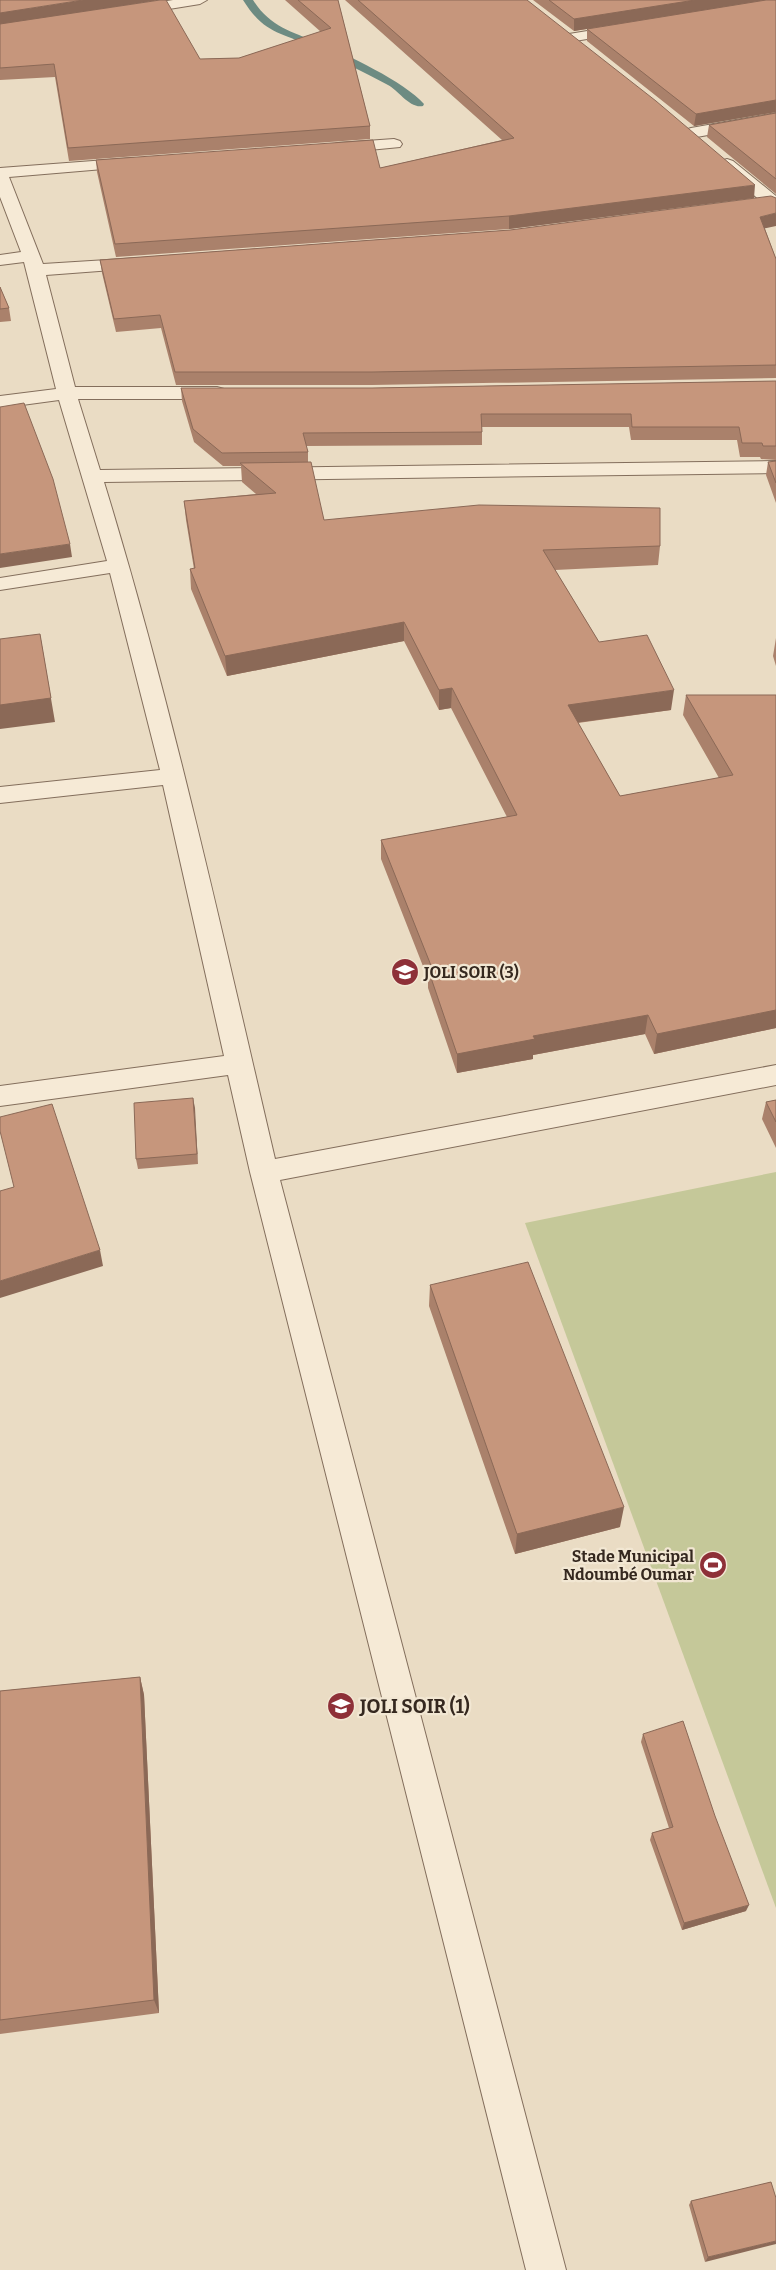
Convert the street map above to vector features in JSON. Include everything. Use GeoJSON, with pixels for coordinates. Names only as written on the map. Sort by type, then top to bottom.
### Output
{"type":"FeatureCollection","features":[{"type":"Feature","properties":{"kind":"street"},"geometry":{"type":"LineString","coordinates":[[114,13],[200,0]]}},
{"type":"Feature","properties":{"kind":"street"},"geometry":{"type":"LineString","coordinates":[[569,38],[638,26]]}},
{"type":"Feature","properties":{"kind":"street"},"geometry":{"type":"LineString","coordinates":[[555,27],[585,49]]}},
{"type":"Feature","properties":{"kind":"street"},"geometry":{"type":"LineString","coordinates":[[691,133],[776,118]]}},
{"type":"Feature","properties":{"kind":"street"},"geometry":{"type":"LineString","coordinates":[[676,121],[774,203]]}},
{"type":"Feature","properties":{"kind":"street"},"geometry":{"type":"LineString","coordinates":[[325,150],[394,144]]}},
{"type":"Feature","properties":{"kind":"street"},"geometry":{"type":"LineString","coordinates":[[148,162],[0,174],[33,263],[67,393],[120,565],[173,776],[264,1172],[546,2270]]}},
{"type":"Feature","properties":{"kind":"street"},"geometry":{"type":"LineString","coordinates":[[753,204],[774,203]]}},
{"type":"Feature","properties":{"kind":"street"},"geometry":{"type":"LineString","coordinates":[[0,260],[33,263],[154,262]]}},
{"type":"Feature","properties":{"kind":"street"},"geometry":{"type":"LineString","coordinates":[[0,402],[67,393],[234,393]]}},
{"type":"Feature","properties":{"kind":"street"},"geometry":{"type":"LineString","coordinates":[[92,476],[776,467]]}},
{"type":"Feature","properties":{"kind":"street"},"geometry":{"type":"LineString","coordinates":[[0,584],[120,565]]}},
{"type":"Feature","properties":{"kind":"street"},"geometry":{"type":"LineString","coordinates":[[0,795],[173,776]]}},
{"type":"Feature","properties":{"kind":"street"},"geometry":{"type":"LineString","coordinates":[[0,1096],[238,1064]]}},
{"type":"Feature","properties":{"kind":"street"},"geometry":{"type":"LineString","coordinates":[[264,1172],[776,1075]]}},
{"type":"Feature","properties":{"kind":"green space","name":"Stade Municipal Ndoumbé Oumar"},"geometry":{"type":"Polygon","coordinates":[[[776,1172],[776,1908],[525,1223],[776,1172]]]}},
{"type":"Feature","properties":{"kind":"building"},"geometry":{"type":"Polygon","coordinates":[[[0,0],[83,0],[0,13],[0,0]]]}},
{"type":"Feature","properties":{"kind":"building"},"geometry":{"type":"Polygon","coordinates":[[[166,0],[200,59],[239,58],[331,28],[298,0],[338,0],[370,126],[68,148],[54,64],[0,68],[0,24],[166,0]]]}},
{"type":"Feature","properties":{"kind":"building"},"geometry":{"type":"Polygon","coordinates":[[[358,0],[527,0],[656,101],[755,185],[509,216],[115,244],[96,160],[373,140],[380,168],[514,138],[358,0]]]}},
{"type":"Feature","properties":{"kind":"building"},"geometry":{"type":"Polygon","coordinates":[[[549,0],[695,0],[574,19],[549,0]]]}},
{"type":"Feature","properties":{"kind":"building"},"geometry":{"type":"Polygon","coordinates":[[[766,0],[776,0],[776,100],[696,114],[587,29],[766,0]]]}},
{"type":"Feature","properties":{"kind":"building"},"geometry":{"type":"Polygon","coordinates":[[[776,113],[776,179],[709,125],[776,113]]]}},
{"type":"Feature","properties":{"kind":"building"},"geometry":{"type":"Polygon","coordinates":[[[771,196],[776,198],[776,213],[760,217],[776,259],[776,365],[372,372],[175,372],[160,315],[114,319],[100,260],[510,230],[771,196]]]}},
{"type":"Feature","properties":{"kind":"building"},"geometry":{"type":"Polygon","coordinates":[[[0,287],[9,308],[0,309],[0,287]]]}},
{"type":"Feature","properties":{"kind":"building"},"geometry":{"type":"Polygon","coordinates":[[[776,381],[776,446],[763,446],[762,443],[742,443],[739,427],[632,427],[631,414],[481,414],[482,432],[303,433],[308,452],[222,453],[193,429],[181,388],[372,388],[776,381]]]}},
{"type":"Feature","properties":{"kind":"building"},"geometry":{"type":"Polygon","coordinates":[[[24,403],[53,479],[70,544],[0,554],[0,407],[24,403]]]}},
{"type":"Feature","properties":{"kind":"building"},"geometry":{"type":"Polygon","coordinates":[[[776,461],[776,483],[768,462],[776,461]]]}},
{"type":"Feature","properties":{"kind":"building"},"geometry":{"type":"Polygon","coordinates":[[[311,462],[324,520],[479,505],[660,508],[660,546],[543,550],[599,642],[647,635],[674,690],[568,705],[620,796],[733,775],[686,695],[776,695],[776,1010],[657,1034],[648,1015],[533,1036],[535,1039],[457,1054],[428,969],[432,968],[381,840],[517,815],[452,688],[439,690],[404,622],[225,656],[190,569],[195,568],[184,501],[276,493],[240,463],[311,462]]]}},
{"type":"Feature","properties":{"kind":"building"},"geometry":{"type":"Polygon","coordinates":[[[40,634],[51,698],[0,705],[0,639],[40,634]]]}},
{"type":"Feature","properties":{"kind":"building"},"geometry":{"type":"Polygon","coordinates":[[[193,1098],[197,1154],[136,1159],[134,1103],[193,1098]]]}},
{"type":"Feature","properties":{"kind":"building"},"geometry":{"type":"Polygon","coordinates":[[[776,1100],[776,1122],[766,1102],[776,1100]]]}},
{"type":"Feature","properties":{"kind":"building"},"geometry":{"type":"Polygon","coordinates":[[[52,1104],[100,1250],[0,1281],[0,1191],[14,1187],[0,1131],[0,1117],[52,1104]]]}},
{"type":"Feature","properties":{"kind":"building"},"geometry":{"type":"Polygon","coordinates":[[[528,1262],[624,1507],[517,1534],[430,1285],[528,1262]]]}},
{"type":"Feature","properties":{"kind":"building"},"geometry":{"type":"Polygon","coordinates":[[[140,1677],[154,2000],[0,2020],[0,1691],[140,1677]]]}},
{"type":"Feature","properties":{"kind":"building"},"geometry":{"type":"Polygon","coordinates":[[[683,1721],[715,1816],[749,1905],[684,1923],[652,1833],[673,1827],[643,1734],[683,1721]]]}},
{"type":"Feature","properties":{"kind":"building"},"geometry":{"type":"Polygon","coordinates":[[[771,2182],[776,2198],[776,2241],[708,2257],[691,2201],[771,2182]]]}},
{"type":"Feature","properties":{"kind":"waterway"},"geometry":{"type":"LineString","coordinates":[[248,0],[258,16],[281,32],[316,45],[394,84],[419,104]]}},
{"type":"Feature","properties":{"kind":"place","name":"JOLI SOIR (3)"},"geometry":{"type":"Point","coordinates":[405,972]}},
{"type":"Feature","properties":{"kind":"place","name":"Stade Municipal Ndoumbé Oumar"},"geometry":{"type":"Point","coordinates":[713,1565]}},
{"type":"Feature","properties":{"kind":"place","name":"JOLI SOIR (1)"},"geometry":{"type":"Point","coordinates":[341,1706]}}]}
